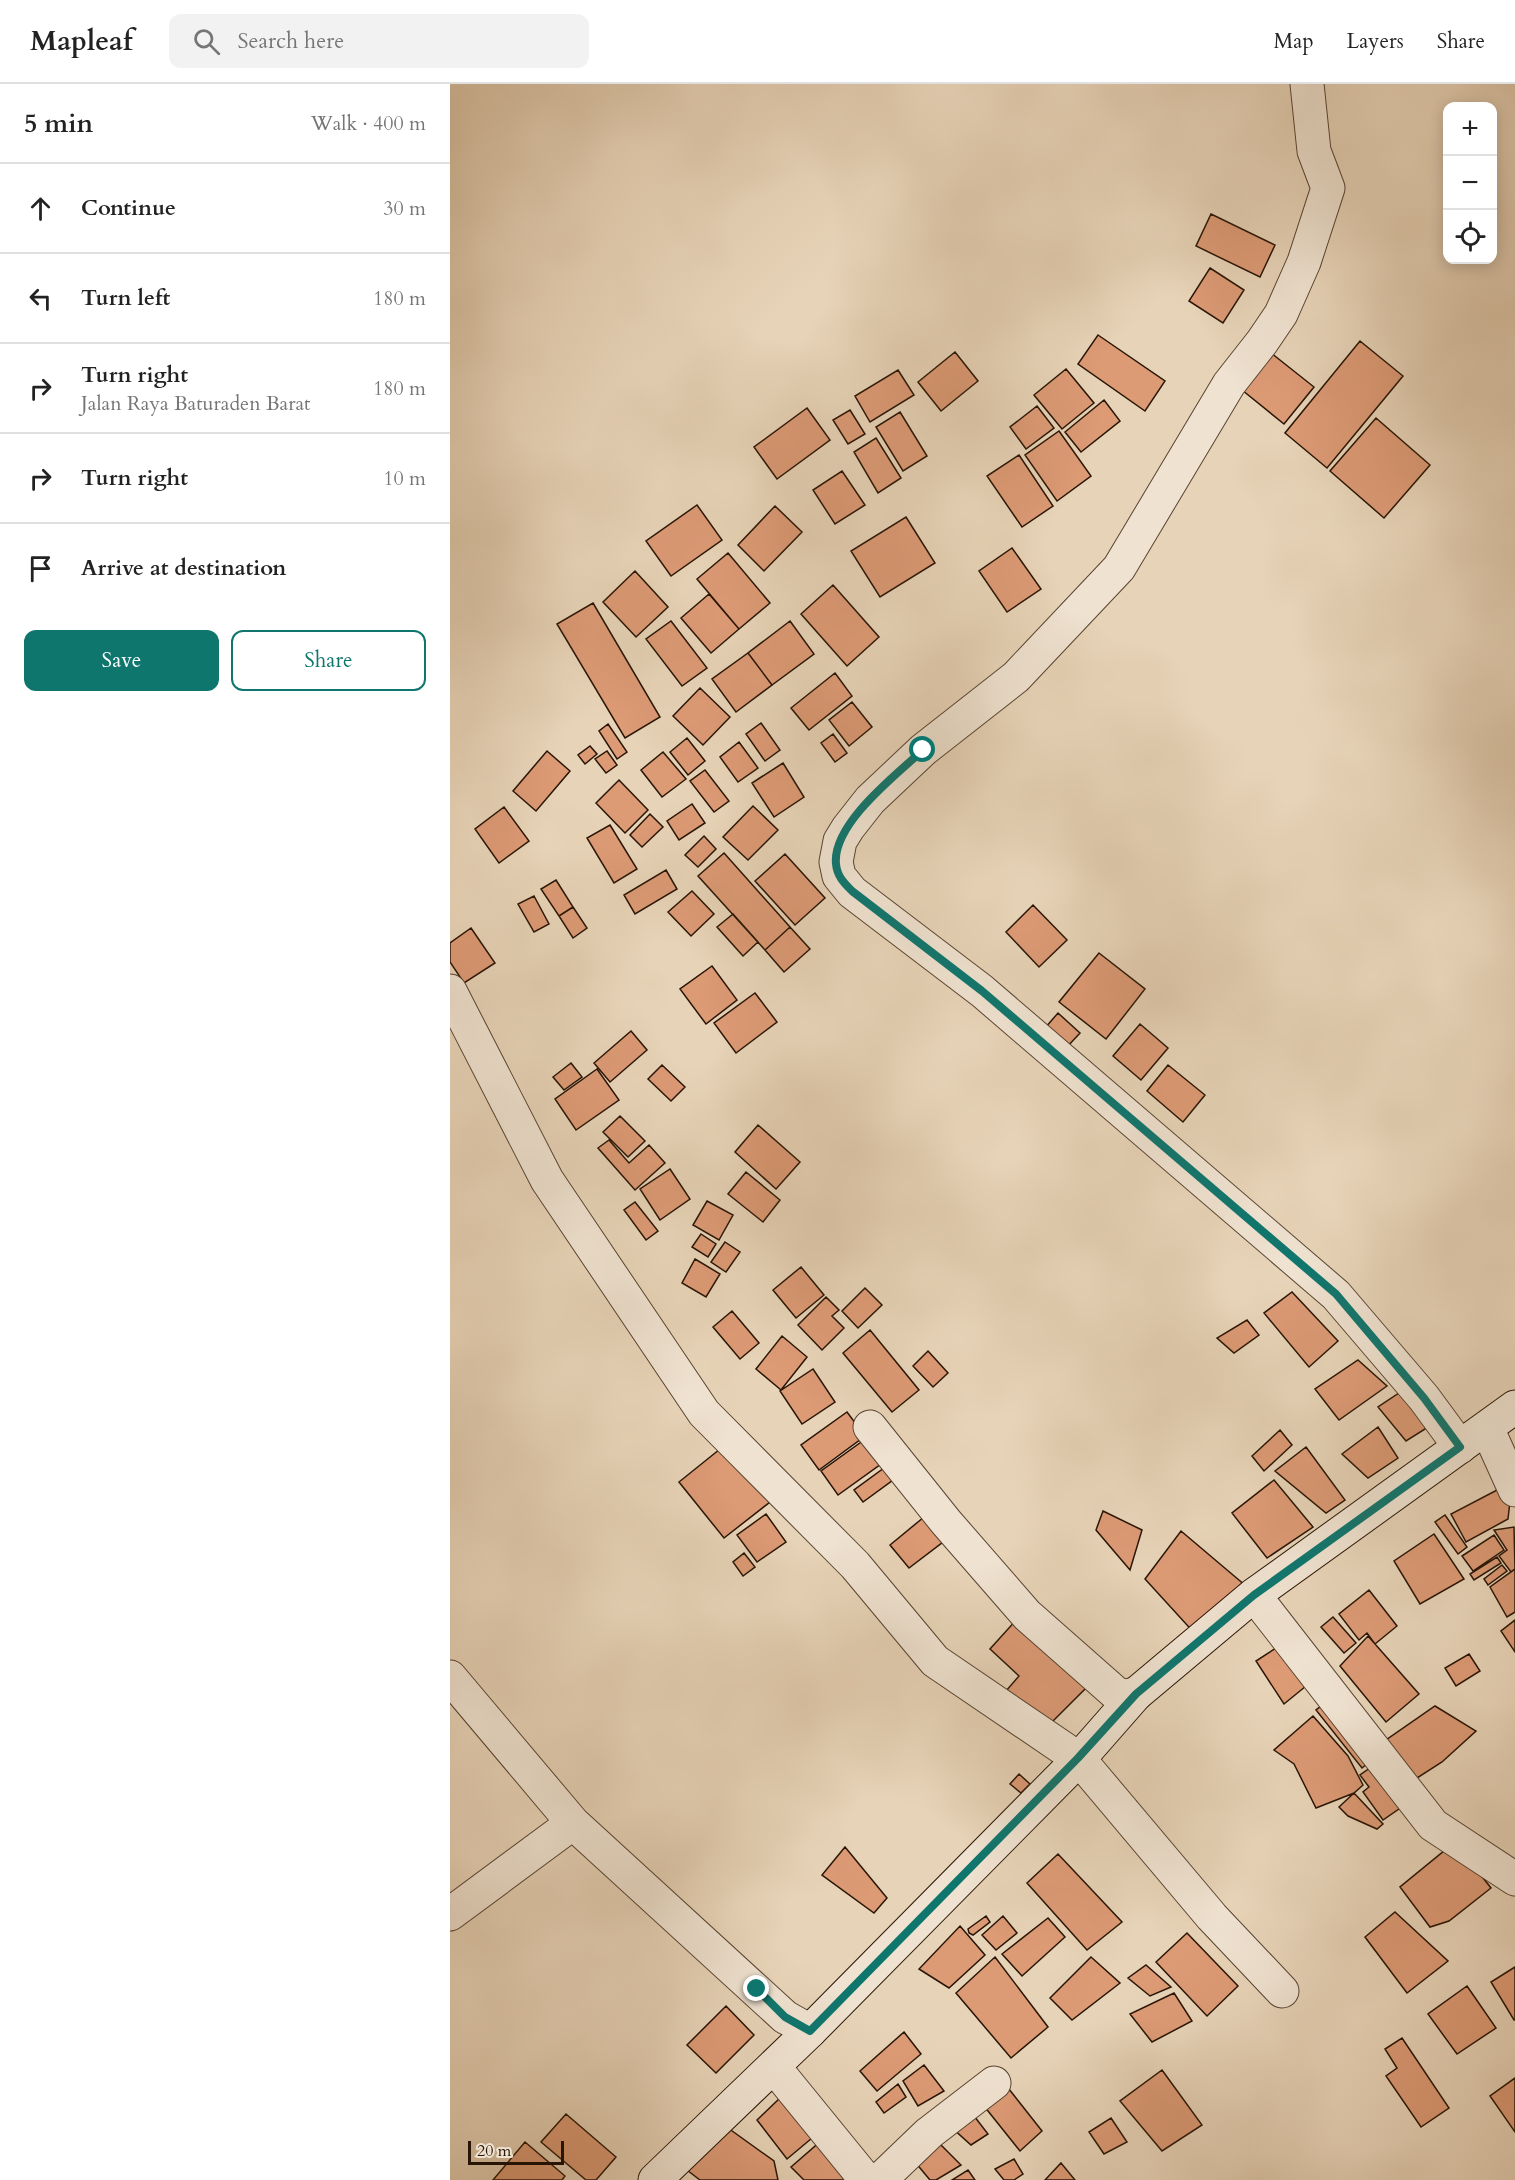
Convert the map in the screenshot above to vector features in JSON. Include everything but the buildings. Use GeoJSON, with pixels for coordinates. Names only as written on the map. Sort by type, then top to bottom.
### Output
{"type":"FeatureCollection","features":[{"type":"Feature","properties":{"kind":"street"},"geometry":{"type":"LineString","coordinates":[[1307,84],[1314,151],[1328,188],[1304,262],[1281,314],[1229,384],[1119,568],[1016,677],[923,750],[870,800],[840,841],[836,862],[839,876],[852,891],[982,991],[1336,1294],[1424,1398],[1460,1447]]}},
{"type":"Feature","properties":{"kind":"street"},"geometry":{"type":"LineString","coordinates":[[450,991],[547,1180],[704,1413],[855,1565],[935,1661],[1078,1758],[1212,1917],[1282,1991]]}},
{"type":"Feature","properties":{"kind":"street"},"geometry":{"type":"LineString","coordinates":[[655,2180],[810,2031],[1078,1758],[1136,1694],[1254,1595],[1515,1407]]}},
{"type":"Feature","properties":{"kind":"street"},"geometry":{"type":"LineString","coordinates":[[870,1427],[946,1522],[1027,1615],[1120,1697],[1136,1694]]}},
{"type":"Feature","properties":{"kind":"street"},"geometry":{"type":"LineString","coordinates":[[1487,1428],[1515,1490]]}},
{"type":"Feature","properties":{"kind":"street"},"geometry":{"type":"LineString","coordinates":[[1254,1595],[1433,1825],[1515,1879]]}},
{"type":"Feature","properties":{"kind":"street"},"geometry":{"type":"LineString","coordinates":[[450,1677],[573,1823],[785,2017],[810,2031]]}},
{"type":"Feature","properties":{"kind":"street"},"geometry":{"type":"LineString","coordinates":[[450,1914],[573,1823]]}},
{"type":"Feature","properties":{"kind":"street"},"geometry":{"type":"LineString","coordinates":[[774,2067],[866,2180]]}},
{"type":"Feature","properties":{"kind":"street"},"geometry":{"type":"LineString","coordinates":[[880,2180],[929,2133],[994,2083]]}},
{"type":"Feature","properties":{"kind":"route"},"geometry":{"type":"LineString","coordinates":[[757,1989],[785,2017],[810,2031],[1078,1758],[1136,1694],[1254,1595],[1460,1447],[1424,1398],[1336,1294],[982,991],[852,891],[839,876],[836,862],[840,841],[848,828],[870,800],[923,750]]}}]}
